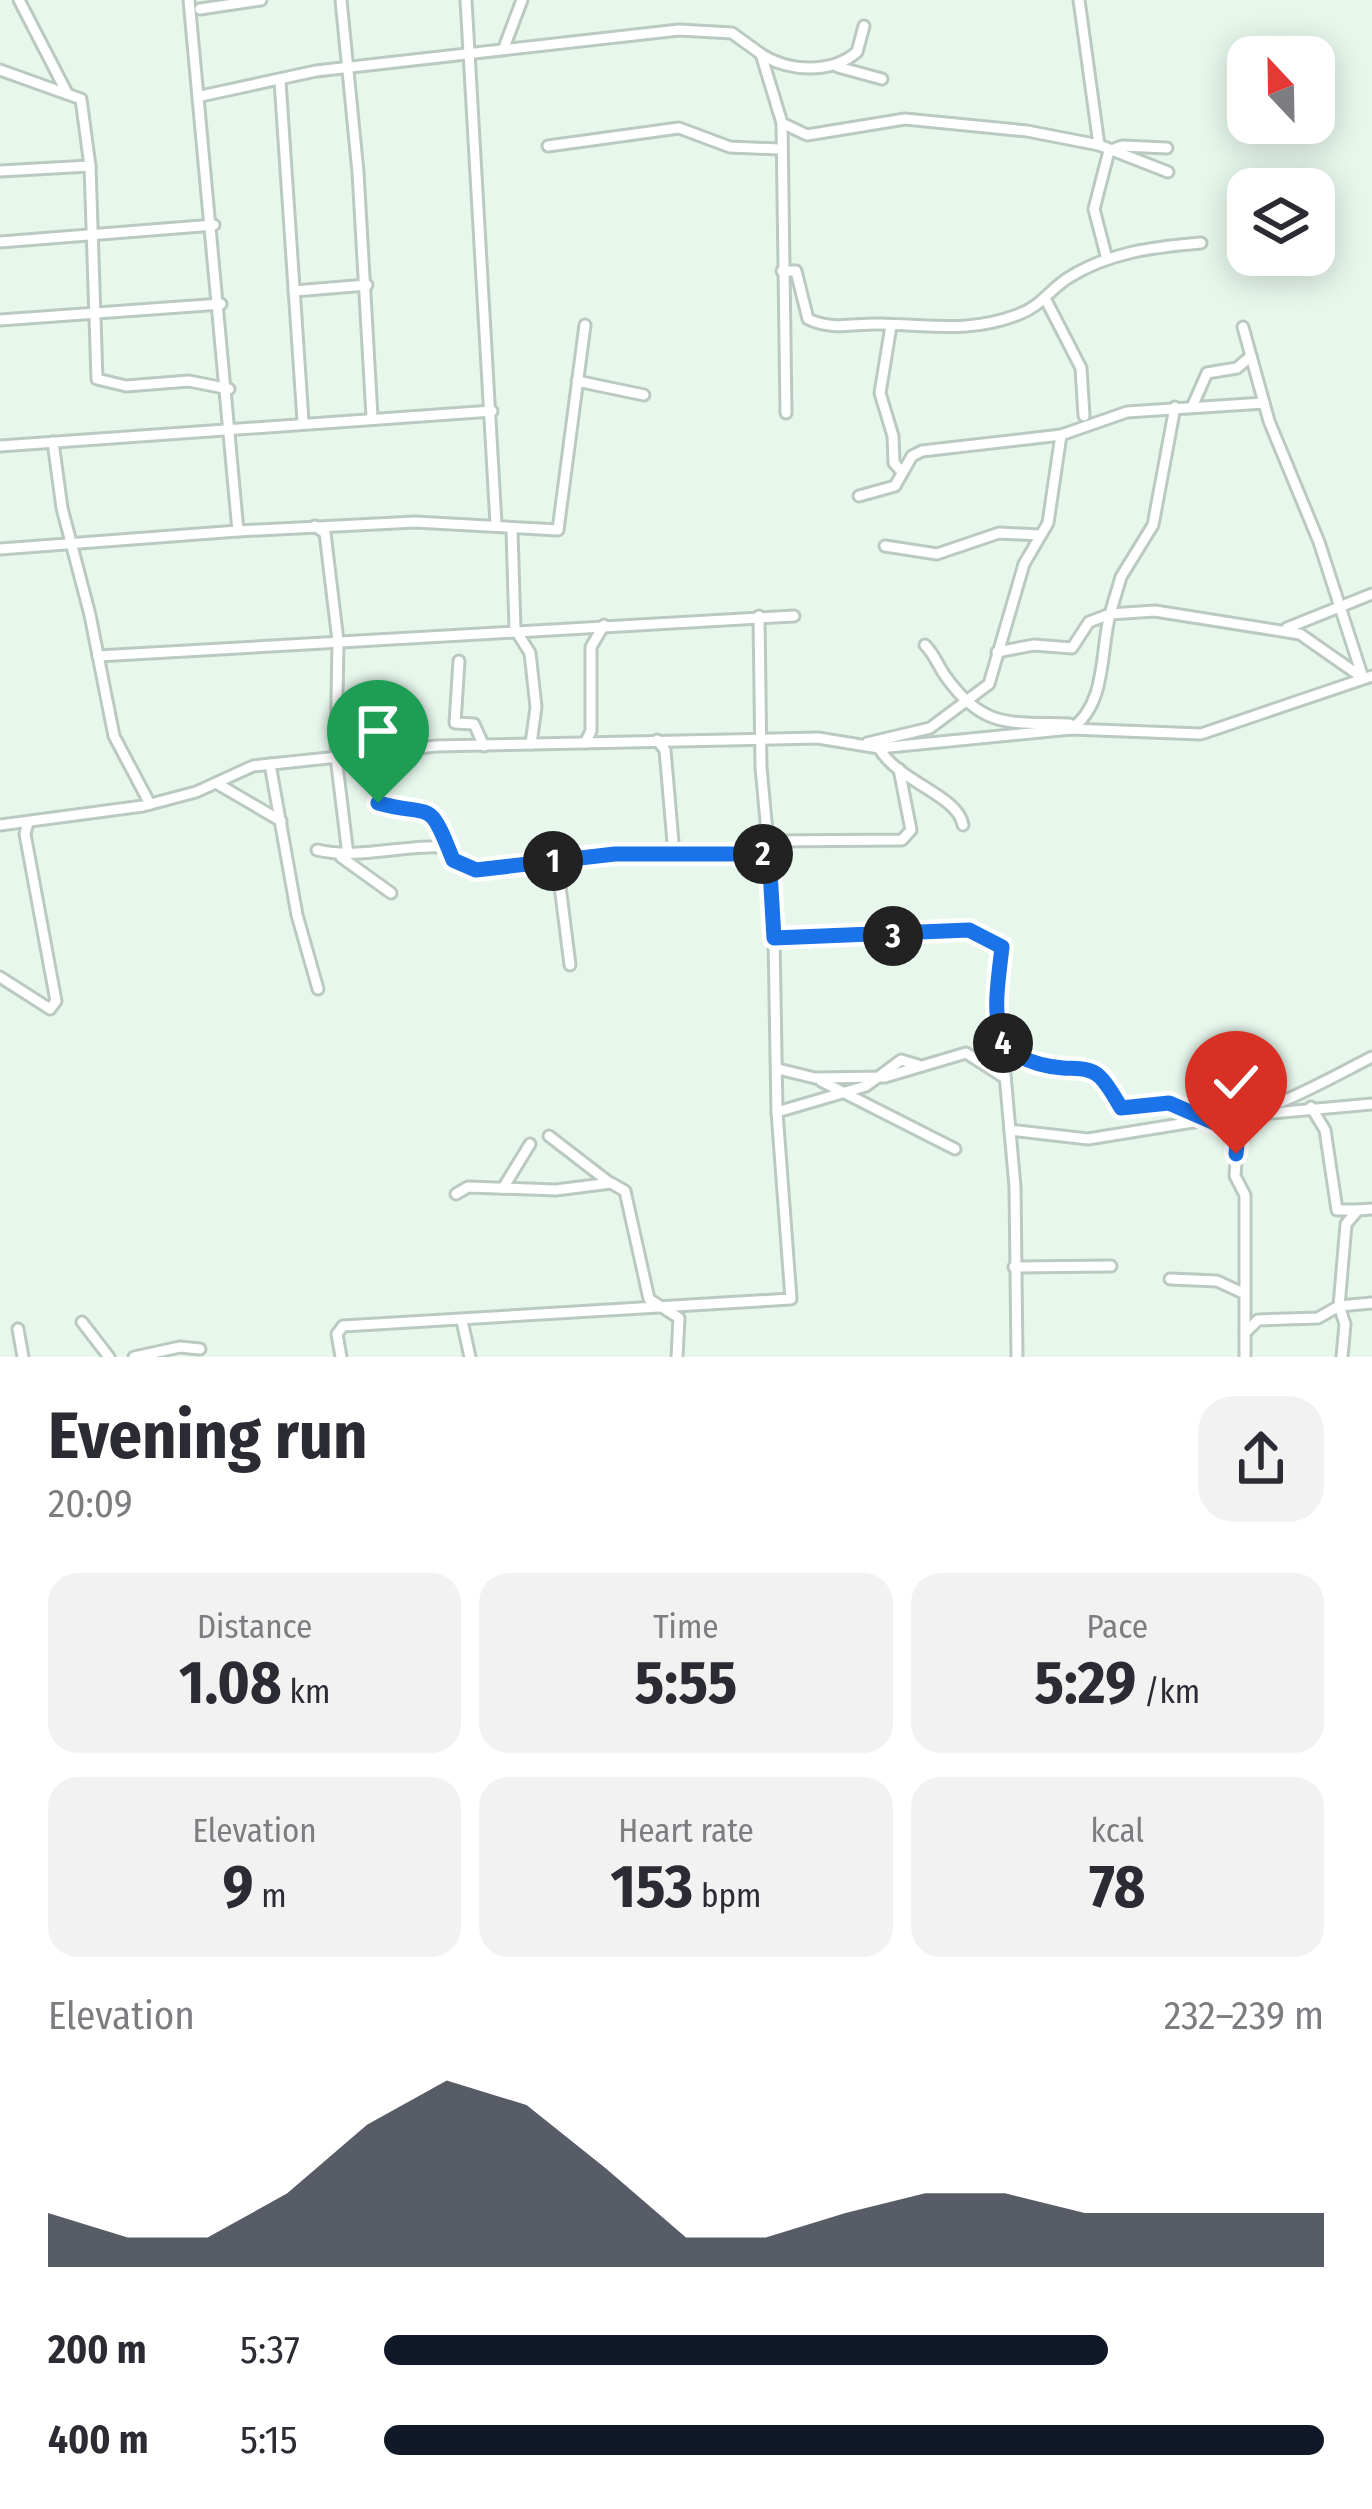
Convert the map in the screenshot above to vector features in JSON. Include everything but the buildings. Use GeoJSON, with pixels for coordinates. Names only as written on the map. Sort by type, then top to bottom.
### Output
{"type":"FeatureCollection","features":[{"type":"Feature","properties":{"kind":"street"},"geometry":{"type":"LineString","coordinates":[[19,0],[68,94]]}},
{"type":"Feature","properties":{"kind":"street"},"geometry":{"type":"LineString","coordinates":[[189,0],[214,225],[238,531]]}},
{"type":"Feature","properties":{"kind":"street"},"geometry":{"type":"LineString","coordinates":[[200,9],[261,0]]}},
{"type":"Feature","properties":{"kind":"street"},"geometry":{"type":"LineString","coordinates":[[341,0],[367,285],[372,417]]}},
{"type":"Feature","properties":{"kind":"street"},"geometry":{"type":"LineString","coordinates":[[466,0],[496,524]]}},
{"type":"Feature","properties":{"kind":"street"},"geometry":{"type":"LineString","coordinates":[[506,46],[521,0]]}},
{"type":"Feature","properties":{"kind":"street"},"geometry":{"type":"LineString","coordinates":[[1079,0],[1104,148],[1094,209],[1107,259]]}},
{"type":"Feature","properties":{"kind":"street"},"geometry":{"type":"LineString","coordinates":[[832,66],[857,52],[865,26]]}},
{"type":"Feature","properties":{"kind":"street"},"geometry":{"type":"LineString","coordinates":[[201,96],[349,67],[506,46],[717,30],[778,65],[832,66],[882,79]]}},
{"type":"Feature","properties":{"kind":"street"},"geometry":{"type":"LineString","coordinates":[[761,54],[782,123],[786,413]]}},
{"type":"Feature","properties":{"kind":"street"},"geometry":{"type":"LineString","coordinates":[[0,70],[81,100],[90,166],[99,382],[126,386],[189,381],[229,389]]}},
{"type":"Feature","properties":{"kind":"street"},"geometry":{"type":"LineString","coordinates":[[280,81],[303,421]]}},
{"type":"Feature","properties":{"kind":"street"},"geometry":{"type":"LineString","coordinates":[[782,123],[807,135],[905,119],[1104,148],[1168,172]]}},
{"type":"Feature","properties":{"kind":"street"},"geometry":{"type":"LineString","coordinates":[[548,146],[679,128],[730,147],[779,149]]}},
{"type":"Feature","properties":{"kind":"street"},"geometry":{"type":"LineString","coordinates":[[1104,148],[1167,148]]}},
{"type":"Feature","properties":{"kind":"street"},"geometry":{"type":"LineString","coordinates":[[0,170],[90,166]]}},
{"type":"Feature","properties":{"kind":"street"},"geometry":{"type":"LineString","coordinates":[[0,242],[214,225]]}},
{"type":"Feature","properties":{"kind":"street"},"geometry":{"type":"LineString","coordinates":[[782,271],[796,272],[808,320],[823,326],[958,330],[1047,302],[1064,281],[1107,259],[1201,243]]}},
{"type":"Feature","properties":{"kind":"street"},"geometry":{"type":"LineString","coordinates":[[294,291],[367,285]]}},
{"type":"Feature","properties":{"kind":"street"},"geometry":{"type":"LineString","coordinates":[[1047,302],[1082,368],[1084,416]]}},
{"type":"Feature","properties":{"kind":"street"},"geometry":{"type":"LineString","coordinates":[[0,320],[221,304]]}},
{"type":"Feature","properties":{"kind":"street"},"geometry":{"type":"LineString","coordinates":[[0,549],[315,526],[496,524],[512,531],[558,530],[585,325]]}},
{"type":"Feature","properties":{"kind":"street"},"geometry":{"type":"LineString","coordinates":[[891,326],[880,393],[894,463],[902,472]]}},
{"type":"Feature","properties":{"kind":"street"},"geometry":{"type":"LineString","coordinates":[[1243,327],[1264,403],[1367,677]]}},
{"type":"Feature","properties":{"kind":"street"},"geometry":{"type":"LineString","coordinates":[[1192,407],[1207,373],[1237,368],[1251,356]]}},
{"type":"Feature","properties":{"kind":"street"},"geometry":{"type":"LineString","coordinates":[[577,380],[644,395]]}},
{"type":"Feature","properties":{"kind":"street"},"geometry":{"type":"LineString","coordinates":[[859,496],[895,486],[912,456],[922,451],[1061,435],[1106,416],[1264,403]]}},
{"type":"Feature","properties":{"kind":"street"},"geometry":{"type":"LineString","coordinates":[[1071,729],[1082,722],[1102,678],[1110,614],[1121,578],[1153,525],[1175,407]]}},
{"type":"Feature","properties":{"kind":"street"},"geometry":{"type":"LineString","coordinates":[[0,446],[492,411]]}},
{"type":"Feature","properties":{"kind":"street"},"geometry":{"type":"LineString","coordinates":[[861,745],[930,728],[989,684],[1053,502],[1061,435]]}},
{"type":"Feature","properties":{"kind":"street"},"geometry":{"type":"LineString","coordinates":[[52,442],[114,736],[150,804]]}},
{"type":"Feature","properties":{"kind":"street"},"geometry":{"type":"LineString","coordinates":[[315,526],[325,533],[338,641],[336,757],[342,855],[391,892]]}},
{"type":"Feature","properties":{"kind":"street"},"geometry":{"type":"LineString","coordinates":[[512,531],[515,629],[530,653],[534,684],[530,744]]}},
{"type":"Feature","properties":{"kind":"street"},"geometry":{"type":"LineString","coordinates":[[885,546],[937,554],[999,533],[1040,535]]}},
{"type":"Feature","properties":{"kind":"street"},"geometry":{"type":"LineString","coordinates":[[1282,630],[1372,594]]}},
{"type":"Feature","properties":{"kind":"street"},"geometry":{"type":"LineString","coordinates":[[997,652],[1034,645],[1072,648],[1089,622],[1110,614],[1155,611],[1282,630],[1328,649],[1367,677]]}},
{"type":"Feature","properties":{"kind":"street"},"geometry":{"type":"LineString","coordinates":[[341,1357],[337,1334],[343,1326],[791,1300],[777,1112],[759,616]]}},
{"type":"Feature","properties":{"kind":"street"},"geometry":{"type":"LineString","coordinates":[[98,656],[794,616]]}},
{"type":"Feature","properties":{"kind":"street"},"geometry":{"type":"LineString","coordinates":[[585,743],[591,731],[591,647],[604,625]]}},
{"type":"Feature","properties":{"kind":"street"},"geometry":{"type":"LineString","coordinates":[[925,645],[983,717],[998,723],[1082,722]]}},
{"type":"Feature","properties":{"kind":"street"},"geometry":{"type":"LineString","coordinates":[[459,661],[455,723],[474,724],[484,746]]}},
{"type":"Feature","properties":{"kind":"street"},"geometry":{"type":"LineString","coordinates":[[0,825],[150,804],[270,764],[376,753],[530,744],[818,738],[879,748],[1071,729],[1201,734],[1367,677]]}},
{"type":"Feature","properties":{"kind":"street"},"geometry":{"type":"LineString","coordinates":[[657,740],[665,750],[674,854]]}},
{"type":"Feature","properties":{"kind":"street"},"geometry":{"type":"LineString","coordinates":[[879,748],[935,798],[952,802],[963,826]]}},
{"type":"Feature","properties":{"kind":"street"},"geometry":{"type":"LineString","coordinates":[[376,753],[378,803],[422,807],[432,814],[453,860],[476,870],[674,854],[769,854]]}},
{"type":"Feature","properties":{"kind":"street"},"geometry":{"type":"LineString","coordinates":[[270,764],[297,915],[318,989]]}},
{"type":"Feature","properties":{"kind":"street"},"geometry":{"type":"LineString","coordinates":[[770,841],[902,840],[911,830],[898,769]]}},
{"type":"Feature","properties":{"kind":"street"},"geometry":{"type":"LineString","coordinates":[[216,783],[281,821]]}},
{"type":"Feature","properties":{"kind":"street"},"geometry":{"type":"LineString","coordinates":[[0,977],[50,1009],[56,1001],[27,844],[28,822]]}},
{"type":"Feature","properties":{"kind":"street"},"geometry":{"type":"LineString","coordinates":[[316,850],[342,855],[448,847]]}},
{"type":"Feature","properties":{"kind":"street"},"geometry":{"type":"LineString","coordinates":[[544,862],[558,871],[562,886],[570,965]]}},
{"type":"Feature","properties":{"kind":"street"},"geometry":{"type":"LineString","coordinates":[[774,938],[969,930],[1002,947],[995,1008],[1010,1130],[1017,1357]]}},
{"type":"Feature","properties":{"kind":"street"},"geometry":{"type":"LineString","coordinates":[[1002,1041],[1029,1063],[1087,1069],[1100,1076],[1121,1108],[1169,1103],[1189,1116],[1214,1119],[1238,1133],[1235,1176],[1245,1195],[1245,1357]]}},
{"type":"Feature","properties":{"kind":"street"},"geometry":{"type":"LineString","coordinates":[[777,1112],[847,1094],[885,1077],[966,1053],[1005,1078]]}},
{"type":"Feature","properties":{"kind":"street"},"geometry":{"type":"LineString","coordinates":[[1261,1114],[1284,1096],[1372,1057]]}},
{"type":"Feature","properties":{"kind":"street"},"geometry":{"type":"LineString","coordinates":[[778,1070],[814,1078],[885,1077]]}},
{"type":"Feature","properties":{"kind":"street"},"geometry":{"type":"LineString","coordinates":[[814,1078],[955,1149]]}},
{"type":"Feature","properties":{"kind":"street"},"geometry":{"type":"LineString","coordinates":[[1010,1130],[1088,1139],[1311,1107],[1372,1104]]}},
{"type":"Feature","properties":{"kind":"street"},"geometry":{"type":"LineString","coordinates":[[1311,1107],[1325,1130],[1337,1210],[1372,1209]]}},
{"type":"Feature","properties":{"kind":"street"},"geometry":{"type":"LineString","coordinates":[[549,1136],[625,1191],[632,1204],[649,1299],[670,1308],[679,1318],[677,1357]]}},
{"type":"Feature","properties":{"kind":"street"},"geometry":{"type":"LineString","coordinates":[[503,1188],[530,1144]]}},
{"type":"Feature","properties":{"kind":"street"},"geometry":{"type":"LineString","coordinates":[[456,1194],[468,1187],[556,1190],[611,1183]]}},
{"type":"Feature","properties":{"kind":"street"},"geometry":{"type":"LineString","coordinates":[[1342,1357],[1345,1324],[1339,1306],[1346,1224],[1358,1210]]}},
{"type":"Feature","properties":{"kind":"street"},"geometry":{"type":"LineString","coordinates":[[1014,1268],[1111,1266]]}},
{"type":"Feature","properties":{"kind":"street"},"geometry":{"type":"LineString","coordinates":[[1170,1279],[1217,1281],[1243,1293]]}},
{"type":"Feature","properties":{"kind":"street"},"geometry":{"type":"LineString","coordinates":[[1245,1333],[1258,1320],[1318,1318],[1339,1306],[1372,1304]]}},
{"type":"Feature","properties":{"kind":"street"},"geometry":{"type":"LineString","coordinates":[[462,1321],[470,1357]]}},
{"type":"Feature","properties":{"kind":"street"},"geometry":{"type":"LineString","coordinates":[[82,1322],[109,1357]]}},
{"type":"Feature","properties":{"kind":"street"},"geometry":{"type":"LineString","coordinates":[[18,1329],[22,1357]]}},
{"type":"Feature","properties":{"kind":"street"},"geometry":{"type":"LineString","coordinates":[[134,1357],[200,1349]]}},
{"type":"Feature","properties":{"kind":"route"},"geometry":{"type":"LineString","coordinates":[[378,803],[422,807],[442,831],[453,860],[476,870],[615,854],[769,854],[774,938],[791,941],[969,930],[1002,947],[995,1008],[1002,1041],[1021,1060],[1087,1069],[1100,1076],[1121,1108],[1169,1103],[1189,1116],[1228,1125],[1238,1133],[1236,1154]]}}]}
